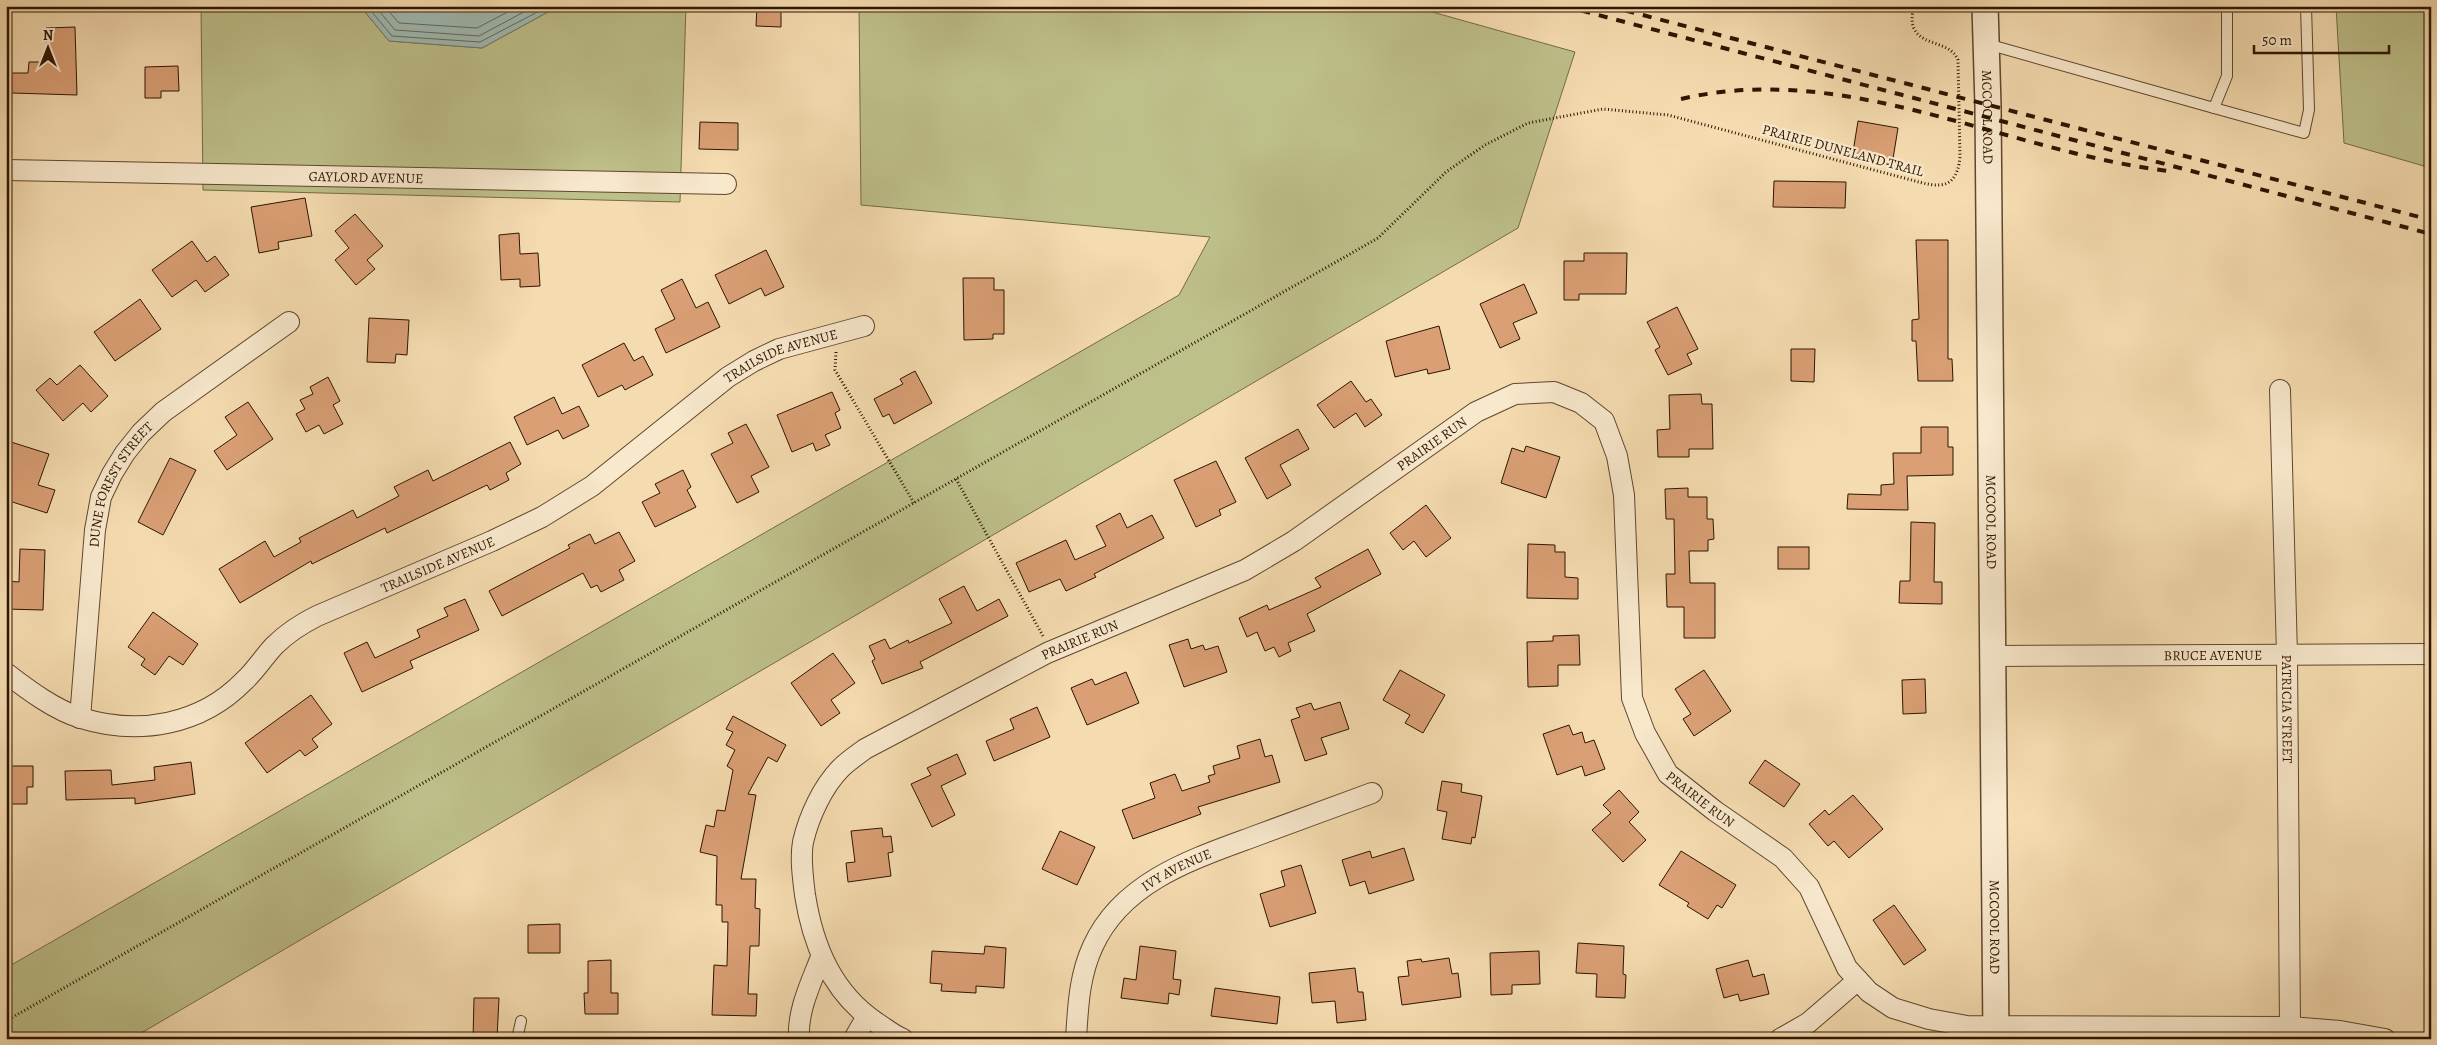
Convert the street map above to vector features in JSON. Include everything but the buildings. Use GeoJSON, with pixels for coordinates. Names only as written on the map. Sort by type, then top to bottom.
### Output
{"type":"FeatureCollection","features":[{"type":"Feature","properties":{"kind":"street","name":"MCCOOL ROAD"},"geometry":{"type":"LineString","coordinates":[[1984,6],[1994,656],[1996,1033]]}},
{"type":"Feature","properties":{"kind":"street","name":"GAYLORD AVENUE"},"geometry":{"type":"LineString","coordinates":[[6,170],[726,184]]}},
{"type":"Feature","properties":{"kind":"street","name":"DUNE FOREST STREET"},"geometry":{"type":"LineString","coordinates":[[80,718],[95,530],[101,498],[112,474],[125,453],[141,433],[164,412],[289,322]]}},
{"type":"Feature","properties":{"kind":"street","name":"TRAILSIDE AVENUE"},"geometry":{"type":"LineString","coordinates":[[6,673],[41,697],[80,718],[134,728],[162,725],[190,718],[220,701],[244,682],[274,646],[294,629],[317,616],[492,541],[542,517],[592,486],[728,377],[754,361],[779,349],[864,326]]}},
{"type":"Feature","properties":{"kind":"street","name":"PATRICIA STREET"},"geometry":{"type":"LineString","coordinates":[[2280,390],[2287,656],[2290,1027]]}},
{"type":"Feature","properties":{"kind":"street","name":"PRAIRIE RUN"},"geometry":{"type":"LineString","coordinates":[[903,1039],[867,1016],[836,984],[821,957],[809,921],[803,880],[803,843],[812,816],[824,792],[841,768],[865,749],[1052,651],[1245,570],[1294,541],[1476,412],[1515,394],[1554,392],[1581,403],[1604,422],[1617,456],[1624,495],[1632,698],[1645,733],[1668,774],[1715,811],[1783,858],[1809,887],[1847,968],[1869,992],[1893,1008],[1929,1019],[1996,1033],[2290,1027],[2340,1031],[2385,1039]]}},
{"type":"Feature","properties":{"kind":"street","name":"BRUCE AVENUE"},"geometry":{"type":"LineString","coordinates":[[1994,656],[2431,654]]}},
{"type":"Feature","properties":{"kind":"street","name":"IVY AVENUE"},"geometry":{"type":"LineString","coordinates":[[1076,1039],[1079,994],[1084,968],[1093,944],[1108,922],[1128,900],[1150,882],[1183,863],[1372,793]]}},
{"type":"Feature","properties":{"kind":"street"},"geometry":{"type":"LineString","coordinates":[[800,1039],[798,1026],[805,1000],[821,957]]}},
{"type":"Feature","properties":{"kind":"street"},"geometry":{"type":"LineString","coordinates":[[1780,1039],[1808,1023],[1858,980]]}},
{"type":"Feature","properties":{"kind":"street"},"geometry":{"type":"LineString","coordinates":[[854,1039],[867,1016]]}},
{"type":"Feature","properties":{"kind":"lane"},"geometry":{"type":"LineString","coordinates":[[2214,108],[2227,76],[2227,6]]}},
{"type":"Feature","properties":{"kind":"lane"},"geometry":{"type":"LineString","coordinates":[[1986,43],[2304,133],[2309,110],[2306,6]]}},
{"type":"Feature","properties":{"kind":"lane"},"geometry":{"type":"LineString","coordinates":[[518,1039],[521,1021]]}},
{"type":"Feature","properties":{"kind":"path","name":"PRAIRIE DUNELAND TRAIL"},"geometry":{"type":"LineString","coordinates":[[956,479],[1378,238],[1446,172],[1485,145],[1528,123],[1603,109],[1668,115],[1900,177],[1938,186],[1948,184],[1959,171],[1958,60],[1956,53],[1948,48],[1919,36],[1913,25],[1913,6]]}},
{"type":"Feature","properties":{"kind":"path"},"geometry":{"type":"LineString","coordinates":[[836,333],[835,370],[914,503]]}},
{"type":"Feature","properties":{"kind":"path"},"geometry":{"type":"LineString","coordinates":[[6,1021],[956,479],[1052,651]]}},
{"type":"Feature","properties":{"kind":"green space"},"geometry":{"type":"Polygon","coordinates":[[[201,6],[360,6],[389,41],[482,48],[559,6],[686,6],[680,202],[203,190],[201,6]]]}},
{"type":"Feature","properties":{"kind":"green space"},"geometry":{"type":"Polygon","coordinates":[[[859,6],[1411,6],[1575,52],[1518,228],[131,1039],[6,1039],[6,968],[1179,295],[1210,237],[861,205],[859,6]]]}},
{"type":"Feature","properties":{"kind":"green space"},"geometry":{"type":"Polygon","coordinates":[[[2336,6],[2431,6],[2431,168],[2344,143],[2336,6]]]}},
{"type":"Feature","properties":{"kind":"water"},"geometry":{"type":"Polygon","coordinates":[[[360,6],[559,6],[482,48],[389,41],[360,6]]]}},
{"type":"Feature","properties":{"kind":"railway"},"geometry":{"type":"LineString","coordinates":[[1564,6],[2431,234]]}},
{"type":"Feature","properties":{"kind":"railway"},"geometry":{"type":"LineString","coordinates":[[1608,6],[2431,220]]}},
{"type":"Feature","properties":{"kind":"railway"},"geometry":{"type":"LineString","coordinates":[[1681,99],[1743,90],[1805,91],[1866,100],[1927,113],[2108,161],[2169,171]]}}]}
